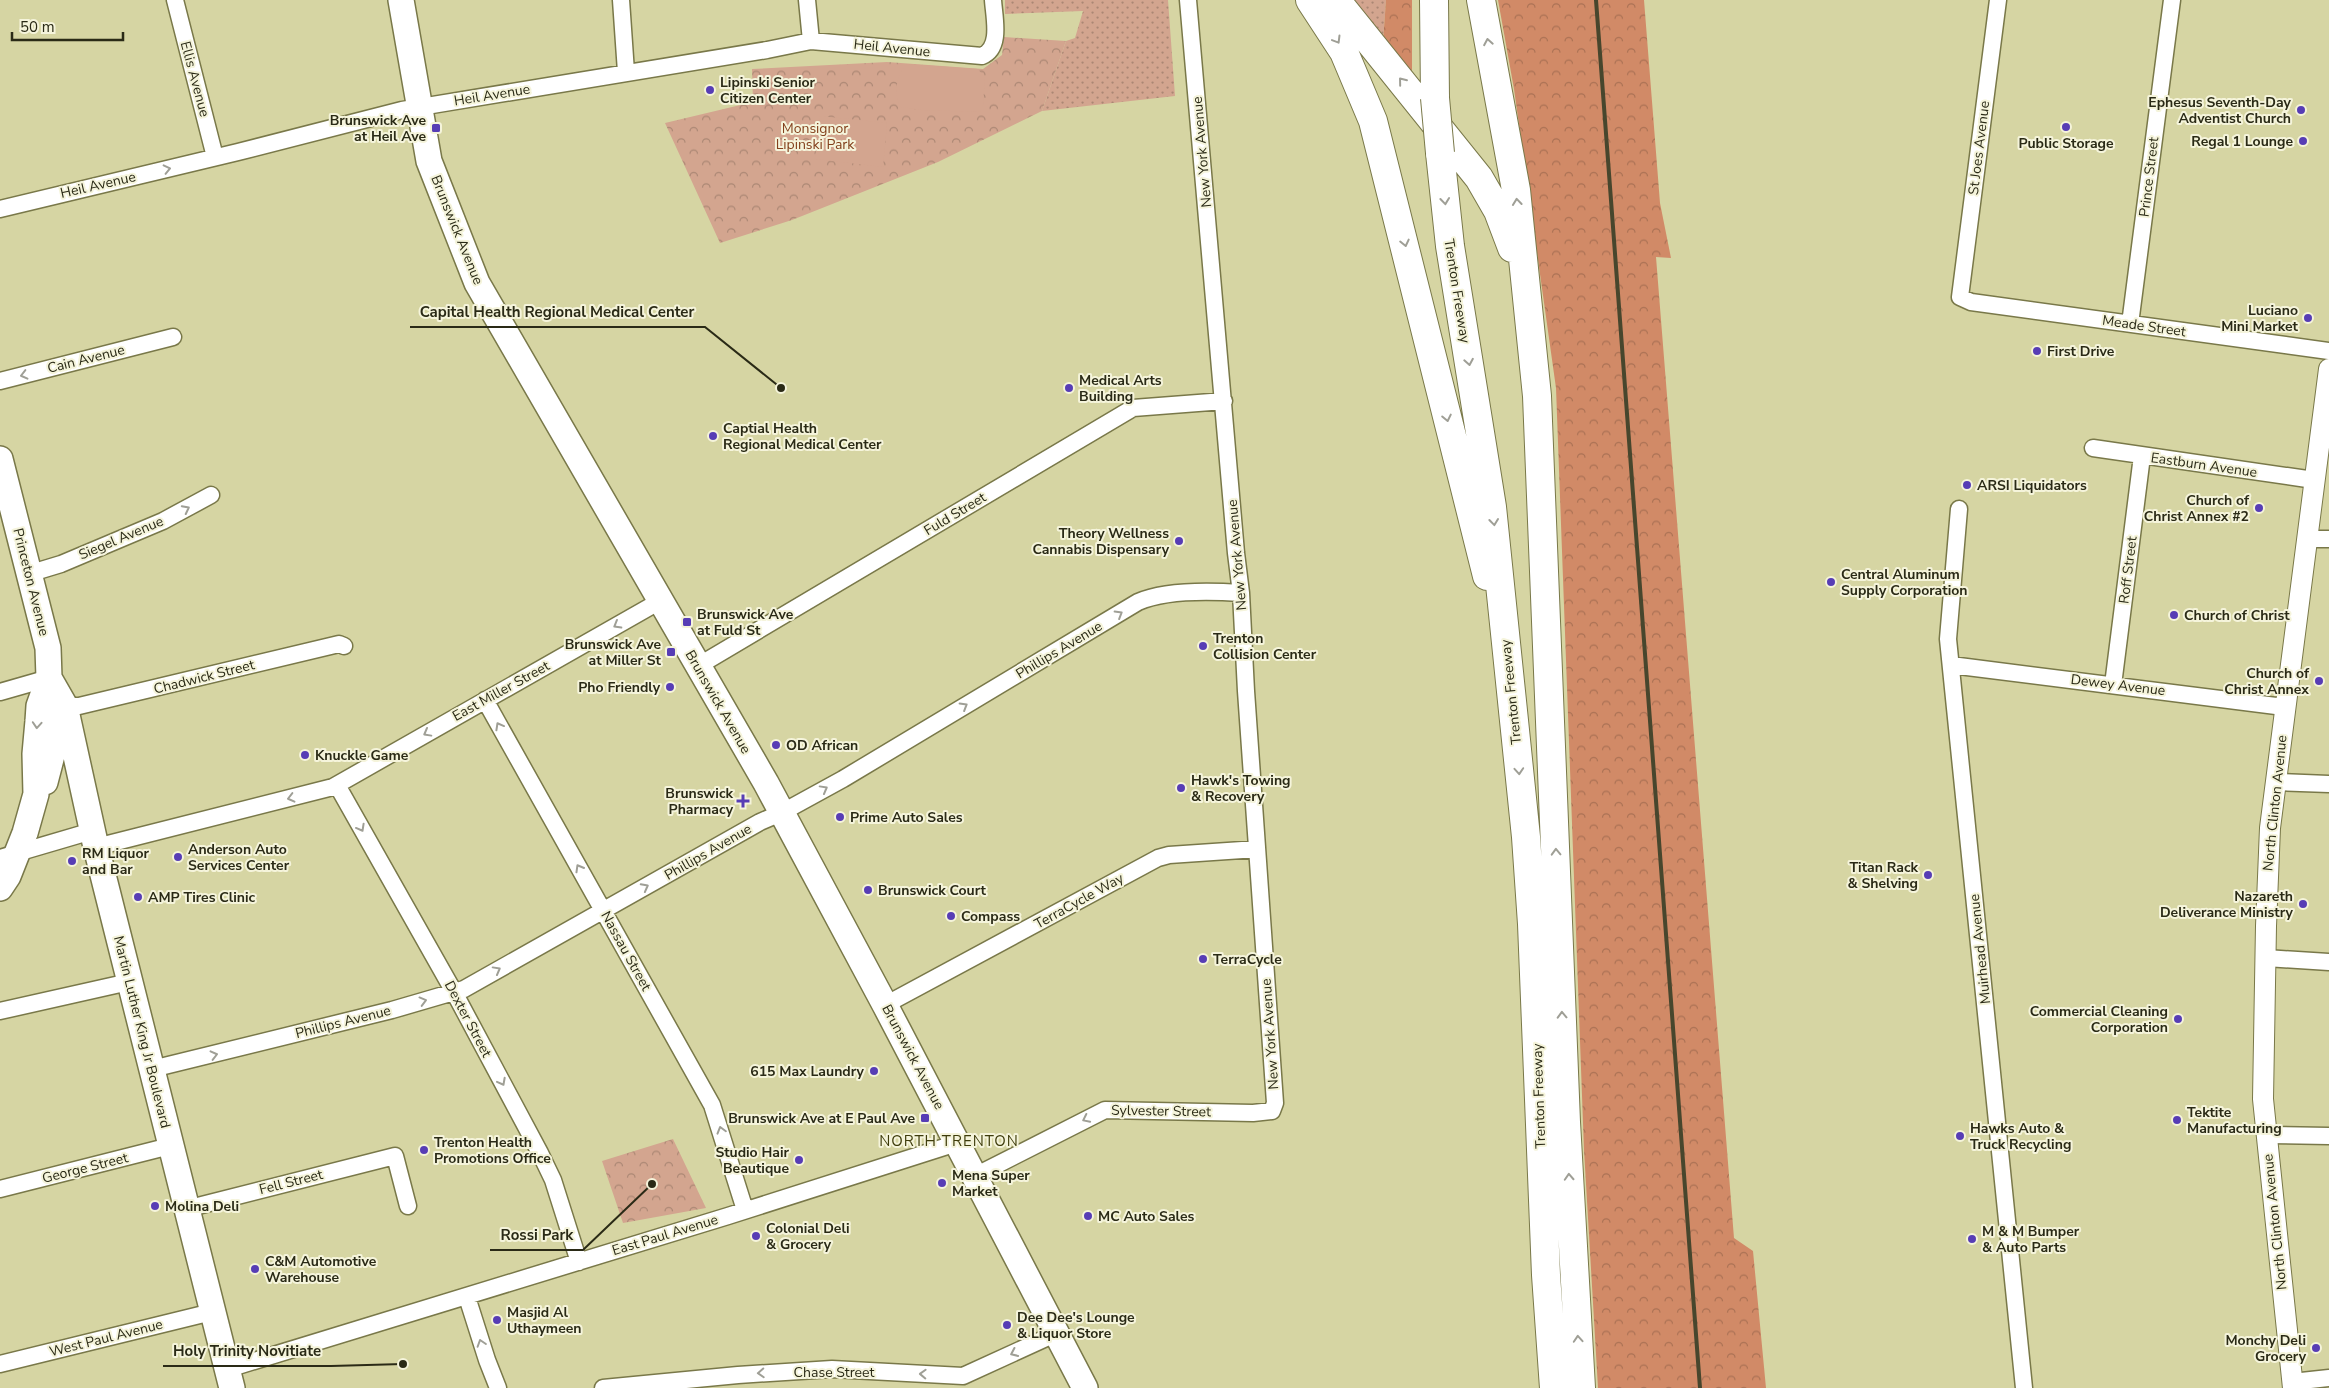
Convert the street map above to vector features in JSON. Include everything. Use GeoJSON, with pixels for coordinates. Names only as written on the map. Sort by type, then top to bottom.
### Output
{"type":"FeatureCollection","features":[{"type":"Feature","properties":{"kind":"highway"},"geometry":{"type":"LineString","coordinates":[[1310,0],[1349,62],[1374,121],[1390,180],[1472,525],[1504,633]]}},
{"type":"Feature","properties":{"kind":"highway"},"geometry":{"type":"LineString","coordinates":[[1336,0],[1479,178],[1498,211],[1526,285]]}},
{"type":"Feature","properties":{"kind":"highway","name":"Trenton Freeway"},"geometry":{"type":"LineString","coordinates":[[1434,0],[1435,98],[1450,246],[1492,507],[1526,837],[1532,924],[1546,1275],[1554,1388]]}},
{"type":"Feature","properties":{"kind":"highway","name":"Trenton Freeway"},"geometry":{"type":"LineString","coordinates":[[1481,0],[1516,190],[1537,396],[1543,498],[1566,1122],[1581,1388]]}},
{"type":"Feature","properties":{"kind":"main road","name":"Brunswick Avenue"},"geometry":{"type":"LineString","coordinates":[[401,0],[429,161],[478,283],[781,813],[958,1143],[1085,1388]]}},
{"type":"Feature","properties":{"kind":"main road","name":"Princeton Avenue"},"geometry":{"type":"LineString","coordinates":[[0,458],[48,648],[49,678]]}},
{"type":"Feature","properties":{"kind":"main road","name":"Martin Luther King Jr Boulevard"},"geometry":{"type":"LineString","coordinates":[[49,678],[64,706],[129,982],[230,1379]]}},
{"type":"Feature","properties":{"kind":"main road"},"geometry":{"type":"LineString","coordinates":[[36,794],[35,754],[39,706],[49,678]]}},
{"type":"Feature","properties":{"kind":"main road"},"geometry":{"type":"LineString","coordinates":[[0,888],[8,876],[9,855],[36,794],[45,782],[64,706]]}},
{"type":"Feature","properties":{"kind":"street","name":"Ellis Avenue"},"geometry":{"type":"LineString","coordinates":[[175,0],[215,157]]}},
{"type":"Feature","properties":{"kind":"street"},"geometry":{"type":"LineString","coordinates":[[621,0],[626,72]]}},
{"type":"Feature","properties":{"kind":"street"},"geometry":{"type":"LineString","coordinates":[[807,0],[811,41]]}},
{"type":"Feature","properties":{"kind":"street","name":"Heil Avenue"},"geometry":{"type":"LineString","coordinates":[[0,209],[419,107],[767,50],[811,41],[982,56],[991,51],[995,41],[993,0]]}},
{"type":"Feature","properties":{"kind":"street","name":"New York Avenue"},"geometry":{"type":"LineString","coordinates":[[1188,0],[1241,593],[1274,1084],[1275,1103],[1272,1111]]}},
{"type":"Feature","properties":{"kind":"street","name":"St Joes Avenue"},"geometry":{"type":"LineString","coordinates":[[1960,297],[1998,0]]}},
{"type":"Feature","properties":{"kind":"street","name":"Prince Street"},"geometry":{"type":"LineString","coordinates":[[2130,324],[2172,0]]}},
{"type":"Feature","properties":{"kind":"street","name":"Meade Street"},"geometry":{"type":"LineString","coordinates":[[1960,297],[1971,302],[2329,351]]}},
{"type":"Feature","properties":{"kind":"street","name":"Cain Avenue"},"geometry":{"type":"LineString","coordinates":[[0,381],[173,337]]}},
{"type":"Feature","properties":{"kind":"street","name":"North Clinton Avenue"},"geometry":{"type":"LineString","coordinates":[[2293,1385],[2263,1100],[2270,828],[2284,706],[2308,539],[2329,369]]}},
{"type":"Feature","properties":{"kind":"street","name":"Fuld Street"},"geometry":{"type":"LineString","coordinates":[[698,666],[1133,408],[1224,400]]}},
{"type":"Feature","properties":{"kind":"street","name":"Eastburn Avenue"},"geometry":{"type":"LineString","coordinates":[[2093,448],[2314,480]]}},
{"type":"Feature","properties":{"kind":"street","name":"Roff Street"},"geometry":{"type":"LineString","coordinates":[[2113,685],[2142,456]]}},
{"type":"Feature","properties":{"kind":"street","name":"Siegel Avenue"},"geometry":{"type":"LineString","coordinates":[[28,574],[60,564],[163,521],[211,495]]}},
{"type":"Feature","properties":{"kind":"street","name":"Muirhead Avenue"},"geometry":{"type":"LineString","coordinates":[[1959,509],[1948,639],[2024,1388]]}},
{"type":"Feature","properties":{"kind":"street"},"geometry":{"type":"LineString","coordinates":[[2308,539],[2329,540]]}},
{"type":"Feature","properties":{"kind":"street","name":"Phillips Avenue"},"geometry":{"type":"LineString","coordinates":[[152,1069],[454,992],[760,822],[781,813],[852,774],[1138,602],[1162,596],[1221,592],[1241,593]]}},
{"type":"Feature","properties":{"kind":"street","name":"East Miller Street"},"geometry":{"type":"LineString","coordinates":[[9,855],[94,839],[340,783],[660,601]]}},
{"type":"Feature","properties":{"kind":"street","name":"Chadwick Street"},"geometry":{"type":"LineString","coordinates":[[64,706],[79,706],[339,644],[344,646]]}},
{"type":"Feature","properties":{"kind":"street","name":"Dewey Avenue"},"geometry":{"type":"LineString","coordinates":[[1951,665],[2284,706]]}},
{"type":"Feature","properties":{"kind":"street"},"geometry":{"type":"LineString","coordinates":[[0,692],[49,678]]}},
{"type":"Feature","properties":{"kind":"street","name":"Nassau Street"},"geometry":{"type":"LineString","coordinates":[[485,700],[712,1105],[745,1210]]}},
{"type":"Feature","properties":{"kind":"street"},"geometry":{"type":"LineString","coordinates":[[2276,782],[2329,784]]}},
{"type":"Feature","properties":{"kind":"street","name":"Dexter Street"},"geometry":{"type":"LineString","coordinates":[[340,783],[454,992],[553,1180],[579,1262]]}},
{"type":"Feature","properties":{"kind":"street","name":"TerraCycle Way"},"geometry":{"type":"LineString","coordinates":[[885,1005],[1073,906],[1139,866],[1158,858],[1169,855],[1257,849]]}},
{"type":"Feature","properties":{"kind":"street"},"geometry":{"type":"LineString","coordinates":[[2266,958],[2329,962]]}},
{"type":"Feature","properties":{"kind":"street"},"geometry":{"type":"LineString","coordinates":[[0,1011],[129,982]]}},
{"type":"Feature","properties":{"kind":"street","name":"Sylvester Street"},"geometry":{"type":"LineString","coordinates":[[975,1176],[1105,1110],[1253,1113],[1272,1111]]}},
{"type":"Feature","properties":{"kind":"street"},"geometry":{"type":"LineString","coordinates":[[2266,1135],[2329,1136]]}},
{"type":"Feature","properties":{"kind":"street","name":"East Paul Avenue"},"geometry":{"type":"LineString","coordinates":[[230,1379],[467,1297],[958,1143]]}},
{"type":"Feature","properties":{"kind":"street","name":"George Street"},"geometry":{"type":"LineString","coordinates":[[0,1190],[170,1146]]}},
{"type":"Feature","properties":{"kind":"street","name":"Fell Street"},"geometry":{"type":"LineString","coordinates":[[186,1209],[396,1156],[408,1206]]}},
{"type":"Feature","properties":{"kind":"street"},"geometry":{"type":"LineString","coordinates":[[467,1297],[498,1388]]}},
{"type":"Feature","properties":{"kind":"street","name":"West Paul Avenue"},"geometry":{"type":"LineString","coordinates":[[0,1364],[212,1312]]}},
{"type":"Feature","properties":{"kind":"street","name":"Chase Street"},"geometry":{"type":"LineString","coordinates":[[603,1388],[746,1374],[832,1369],[963,1376],[1057,1333]]}},
{"type":"Feature","properties":{"kind":"street"},"geometry":{"type":"LineString","coordinates":[[2293,1385],[2329,1378]]}},
{"type":"Feature","properties":{"kind":"green space"},"geometry":{"type":"Polygon","coordinates":[[[1005,0],[1168,0],[1175,96],[1042,111],[1066,41],[1075,38],[1083,11],[1005,14],[1005,0]]]}},
{"type":"Feature","properties":{"kind":"green space"},"geometry":{"type":"Polygon","coordinates":[[[1351,0],[1386,0],[1383,42],[1351,0]]]}},
{"type":"Feature","properties":{"kind":"green space"},"geometry":{"type":"Polygon","coordinates":[[[1386,0],[1412,0],[1412,75],[1383,42],[1386,0]]]}},
{"type":"Feature","properties":{"kind":"green space"},"geometry":{"type":"Polygon","coordinates":[[[1498,0],[1644,0],[1660,203],[1671,258],[1656,257],[1734,1238],[1753,1251],[1766,1388],[1598,1388],[1584,1150],[1556,388],[1514,89],[1498,0]]]}},
{"type":"Feature","properties":{"kind":"green space","name":"Monsignor Lipinski Park"},"geometry":{"type":"Polygon","coordinates":[[[1004,37],[1066,41],[1042,111],[938,162],[792,220],[720,243],[665,123],[753,102],[752,69],[887,62],[983,69],[1002,55],[1004,37]]]}},
{"type":"Feature","properties":{"kind":"green space"},"geometry":{"type":"Polygon","coordinates":[[[907,64],[978,69],[985,78],[983,105],[980,112],[921,110],[901,107],[896,90],[898,79],[907,64]]]}},
{"type":"Feature","properties":{"kind":"green space"},"geometry":{"type":"Polygon","coordinates":[[[820,116],[887,123],[883,167],[815,159],[820,116]]]}},
{"type":"Feature","properties":{"kind":"green space"},"geometry":{"type":"Polygon","coordinates":[[[673,1139],[706,1208],[623,1223],[602,1161],[673,1139]]]}},
{"type":"Feature","properties":{"kind":"railway"},"geometry":{"type":"LineString","coordinates":[[1596,0],[1700,1388]]}},
{"type":"Feature","properties":{"kind":"place","name":"Lipinski Senior Citizen Center"},"geometry":{"type":"Point","coordinates":[710,90]}},
{"type":"Feature","properties":{"kind":"place","name":"Ephesus Seventh-Day Adventist Church"},"geometry":{"type":"Point","coordinates":[2301,110]}},
{"type":"Feature","properties":{"kind":"place","name":"Public Storage"},"geometry":{"type":"Point","coordinates":[2066,127]}},
{"type":"Feature","properties":{"kind":"place","name":"Brunswick Ave at Heil Ave"},"geometry":{"type":"Point","coordinates":[436,128]}},
{"type":"Feature","properties":{"kind":"place","name":"Regal 1 Lounge"},"geometry":{"type":"Point","coordinates":[2303,141]}},
{"type":"Feature","properties":{"kind":"place","name":"Luciano Mini Market"},"geometry":{"type":"Point","coordinates":[2308,318]}},
{"type":"Feature","properties":{"kind":"place","name":"First Drive"},"geometry":{"type":"Point","coordinates":[2037,351]}},
{"type":"Feature","properties":{"kind":"place","name":"Capital Health Regional Medical Center"},"geometry":{"type":"Point","coordinates":[781,388]}},
{"type":"Feature","properties":{"kind":"place","name":"Medical Arts Building"},"geometry":{"type":"Point","coordinates":[1069,388]}},
{"type":"Feature","properties":{"kind":"place","name":"Captial Health Regional Medical Center"},"geometry":{"type":"Point","coordinates":[713,436]}},
{"type":"Feature","properties":{"kind":"place","name":"ARSI Liquidators"},"geometry":{"type":"Point","coordinates":[1967,485]}},
{"type":"Feature","properties":{"kind":"place","name":"Church of Christ Annex #2"},"geometry":{"type":"Point","coordinates":[2259,508]}},
{"type":"Feature","properties":{"kind":"place","name":"Theory Wellness Cannabis Dispensary"},"geometry":{"type":"Point","coordinates":[1179,541]}},
{"type":"Feature","properties":{"kind":"place","name":"Central Aluminum Supply Corporation"},"geometry":{"type":"Point","coordinates":[1831,582]}},
{"type":"Feature","properties":{"kind":"place","name":"Church of Christ"},"geometry":{"type":"Point","coordinates":[2174,615]}},
{"type":"Feature","properties":{"kind":"place","name":"Brunswick Ave at Fuld St"},"geometry":{"type":"Point","coordinates":[687,622]}},
{"type":"Feature","properties":{"kind":"place","name":"Trenton Collision Center"},"geometry":{"type":"Point","coordinates":[1203,646]}},
{"type":"Feature","properties":{"kind":"place","name":"Brunswick Ave at Miller St"},"geometry":{"type":"Point","coordinates":[671,652]}},
{"type":"Feature","properties":{"kind":"place","name":"Church of Christ Annex"},"geometry":{"type":"Point","coordinates":[2319,681]}},
{"type":"Feature","properties":{"kind":"place","name":"Pho Friendly"},"geometry":{"type":"Point","coordinates":[670,687]}},
{"type":"Feature","properties":{"kind":"place","name":"OD African"},"geometry":{"type":"Point","coordinates":[776,745]}},
{"type":"Feature","properties":{"kind":"place","name":"Knuckle Game"},"geometry":{"type":"Point","coordinates":[305,755]}},
{"type":"Feature","properties":{"kind":"place","name":"Hawk's Towing & Recovery"},"geometry":{"type":"Point","coordinates":[1181,788]}},
{"type":"Feature","properties":{"kind":"place","name":"Brunswick Pharmacy"},"geometry":{"type":"Point","coordinates":[743,801]}},
{"type":"Feature","properties":{"kind":"place","name":"Prime Auto Sales"},"geometry":{"type":"Point","coordinates":[840,817]}},
{"type":"Feature","properties":{"kind":"place","name":"Anderson Auto Services Center"},"geometry":{"type":"Point","coordinates":[178,857]}},
{"type":"Feature","properties":{"kind":"place","name":"RM Liquor and Bar"},"geometry":{"type":"Point","coordinates":[72,861]}},
{"type":"Feature","properties":{"kind":"place","name":"Titan Rack & Shelving"},"geometry":{"type":"Point","coordinates":[1928,875]}},
{"type":"Feature","properties":{"kind":"place","name":"Brunswick Court"},"geometry":{"type":"Point","coordinates":[868,890]}},
{"type":"Feature","properties":{"kind":"place","name":"AMP Tires Clinic"},"geometry":{"type":"Point","coordinates":[138,897]}},
{"type":"Feature","properties":{"kind":"place","name":"Nazareth Deliverance Ministry"},"geometry":{"type":"Point","coordinates":[2303,904]}},
{"type":"Feature","properties":{"kind":"place","name":"Compass"},"geometry":{"type":"Point","coordinates":[951,916]}},
{"type":"Feature","properties":{"kind":"place","name":"TerraCycle"},"geometry":{"type":"Point","coordinates":[1203,959]}},
{"type":"Feature","properties":{"kind":"place","name":"Commercial Cleaning Corporation"},"geometry":{"type":"Point","coordinates":[2178,1019]}},
{"type":"Feature","properties":{"kind":"place","name":"615 Max Laundry"},"geometry":{"type":"Point","coordinates":[874,1071]}},
{"type":"Feature","properties":{"kind":"place","name":"Brunswick Ave at E Paul Ave"},"geometry":{"type":"Point","coordinates":[925,1118]}},
{"type":"Feature","properties":{"kind":"place","name":"Tektite Manufacturing"},"geometry":{"type":"Point","coordinates":[2177,1120]}},
{"type":"Feature","properties":{"kind":"place","name":"Hawks Auto & Truck Recycling"},"geometry":{"type":"Point","coordinates":[1960,1136]}},
{"type":"Feature","properties":{"kind":"place","name":"Trenton Health Promotions Office"},"geometry":{"type":"Point","coordinates":[424,1150]}},
{"type":"Feature","properties":{"kind":"place","name":"Studio Hair Beautique"},"geometry":{"type":"Point","coordinates":[799,1160]}},
{"type":"Feature","properties":{"kind":"place","name":"Mena Super Market"},"geometry":{"type":"Point","coordinates":[942,1183]}},
{"type":"Feature","properties":{"kind":"place","name":"Rossi Park"},"geometry":{"type":"Point","coordinates":[652,1184]}},
{"type":"Feature","properties":{"kind":"place","name":"Molina Deli"},"geometry":{"type":"Point","coordinates":[155,1206]}},
{"type":"Feature","properties":{"kind":"place","name":"MC Auto Sales"},"geometry":{"type":"Point","coordinates":[1088,1216]}},
{"type":"Feature","properties":{"kind":"place","name":"Colonial Deli & Grocery"},"geometry":{"type":"Point","coordinates":[756,1236]}},
{"type":"Feature","properties":{"kind":"place","name":"M & M Bumper & Auto Parts"},"geometry":{"type":"Point","coordinates":[1972,1239]}},
{"type":"Feature","properties":{"kind":"place","name":"C&M Automotive Warehouse"},"geometry":{"type":"Point","coordinates":[255,1269]}},
{"type":"Feature","properties":{"kind":"place","name":"Masjid Al Uthaymeen"},"geometry":{"type":"Point","coordinates":[497,1320]}},
{"type":"Feature","properties":{"kind":"place","name":"Dee Dee's Lounge & Liquor Store"},"geometry":{"type":"Point","coordinates":[1007,1325]}},
{"type":"Feature","properties":{"kind":"place","name":"Monchy Deli Grocery"},"geometry":{"type":"Point","coordinates":[2316,1348]}},
{"type":"Feature","properties":{"kind":"place","name":"Holy Trinity Novitiate"},"geometry":{"type":"Point","coordinates":[403,1364]}},
{"type":"Feature","properties":{"kind":"district","name":"NORTH TRENTON"},"geometry":{"type":"Point","coordinates":[949,1141]}}]}
